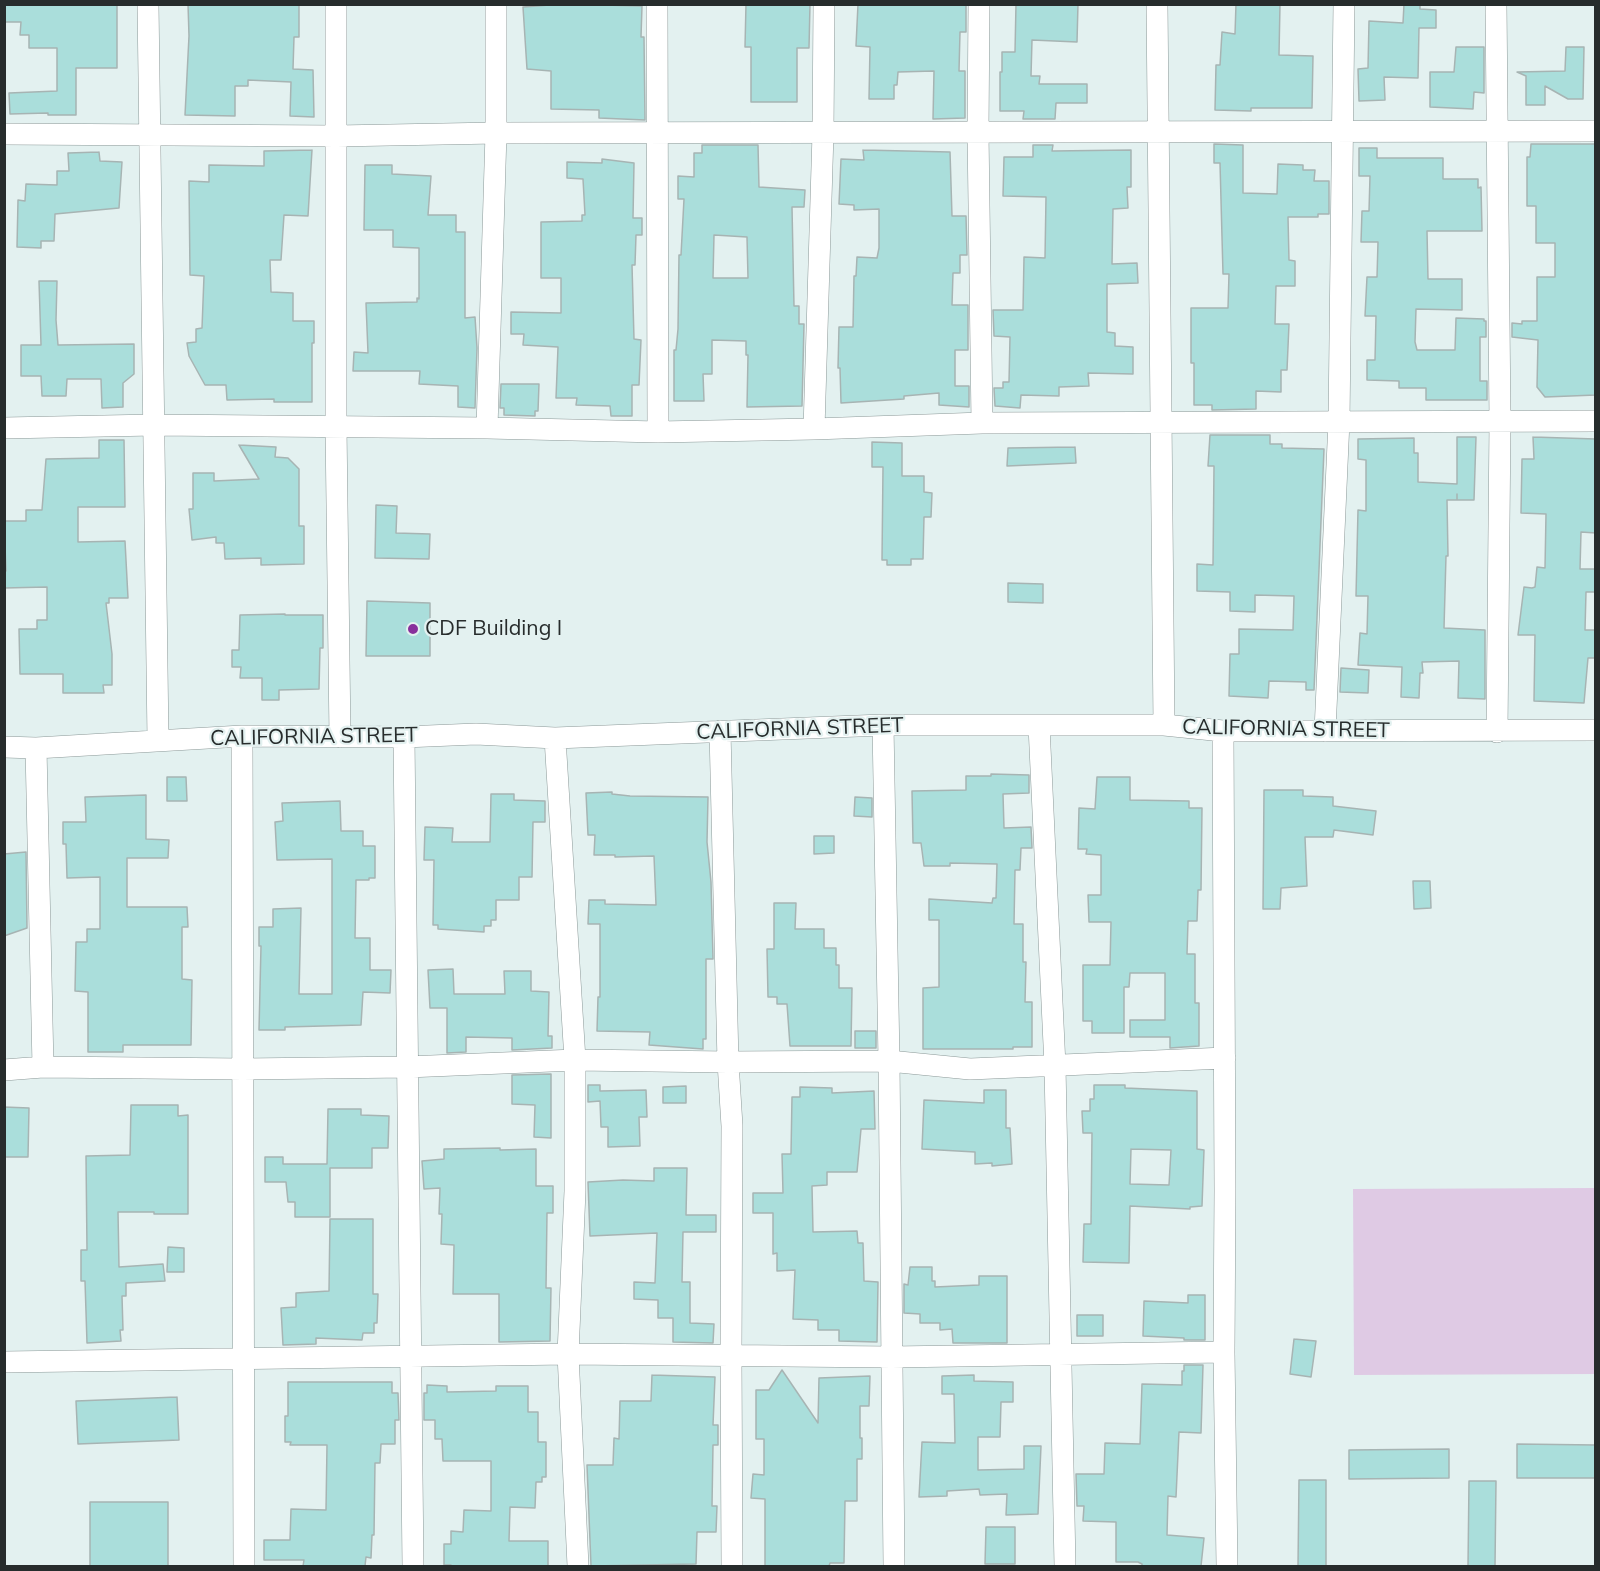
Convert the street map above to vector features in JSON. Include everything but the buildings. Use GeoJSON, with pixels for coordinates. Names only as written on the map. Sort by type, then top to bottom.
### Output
{"type":"FeatureCollection","features":[{"type":"Feature","properties":{"kind":"street"},"geometry":{"type":"LineString","coordinates":[[148,4],[158,740]]}},
{"type":"Feature","properties":{"kind":"street"},"geometry":{"type":"LineString","coordinates":[[336,4],[336,426],[340,737]]}},
{"type":"Feature","properties":{"kind":"street"},"geometry":{"type":"LineString","coordinates":[[488,428],[496,133],[496,4]]}},
{"type":"Feature","properties":{"kind":"street"},"geometry":{"type":"LineString","coordinates":[[657,4],[658,432]]}},
{"type":"Feature","properties":{"kind":"street"},"geometry":{"type":"LineString","coordinates":[[814,429],[823,133],[824,4]]}},
{"type":"Feature","properties":{"kind":"street"},"geometry":{"type":"LineString","coordinates":[[979,4],[978,132],[982,423]]}},
{"type":"Feature","properties":{"kind":"street"},"geometry":{"type":"LineString","coordinates":[[1157,4],[1164,725]]}},
{"type":"Feature","properties":{"kind":"street"},"geometry":{"type":"LineString","coordinates":[[1324,731],[1339,421],[1344,4]]}},
{"type":"Feature","properties":{"kind":"street"},"geometry":{"type":"LineString","coordinates":[[1496,4],[1500,422],[1497,732]]}},
{"type":"Feature","properties":{"kind":"street"},"geometry":{"type":"LineString","coordinates":[[4,134],[337,136],[496,133],[1596,131]]}},
{"type":"Feature","properties":{"kind":"street"},"geometry":{"type":"LineString","coordinates":[[4,428],[336,426],[658,432],[982,423],[1596,421]]}},
{"type":"Feature","properties":{"kind":"street","name":"CALIFORNIA STREET"},"geometry":{"type":"LineString","coordinates":[[4,747],[36,748],[242,736],[404,737],[476,734],[555,738],[883,726],[1164,725],[1223,731],[1596,730]]}},
{"type":"Feature","properties":{"kind":"street"},"geometry":{"type":"LineString","coordinates":[[883,726],[894,1566]]}},
{"type":"Feature","properties":{"kind":"street"},"geometry":{"type":"LineString","coordinates":[[1039,726],[1055,1066],[1065,1566]]}},
{"type":"Feature","properties":{"kind":"street"},"geometry":{"type":"LineString","coordinates":[[720,731],[728,1062],[732,1126],[732,1566]]}},
{"type":"Feature","properties":{"kind":"street"},"geometry":{"type":"LineString","coordinates":[[1223,731],[1224,1352],[1227,1566]]}},
{"type":"Feature","properties":{"kind":"street"},"geometry":{"type":"LineString","coordinates":[[242,736],[244,1566]]}},
{"type":"Feature","properties":{"kind":"street"},"geometry":{"type":"LineString","coordinates":[[404,737],[413,1566]]}},
{"type":"Feature","properties":{"kind":"street"},"geometry":{"type":"LineString","coordinates":[[555,738],[575,1060],[575,1191],[568,1354],[578,1566]]}},
{"type":"Feature","properties":{"kind":"street"},"geometry":{"type":"LineString","coordinates":[[36,748],[43,1067]]}},
{"type":"Feature","properties":{"kind":"street"},"geometry":{"type":"LineString","coordinates":[[4,1070],[43,1067],[243,1069],[407,1067],[575,1060],[889,1061],[970,1069],[1225,1058]]}},
{"type":"Feature","properties":{"kind":"street"},"geometry":{"type":"LineString","coordinates":[[4,1362],[568,1354],[892,1357],[1224,1352]]}},
{"type":"Feature","properties":{"kind":"shaded area"},"geometry":{"type":"Polygon","coordinates":[[[1595,1188],[1595,1374],[1354,1375],[1353,1189],[1595,1188]]]}},
{"type":"Feature","properties":{"kind":"place","name":"CDF Building I"},"geometry":{"type":"Point","coordinates":[413,629]}}]}
